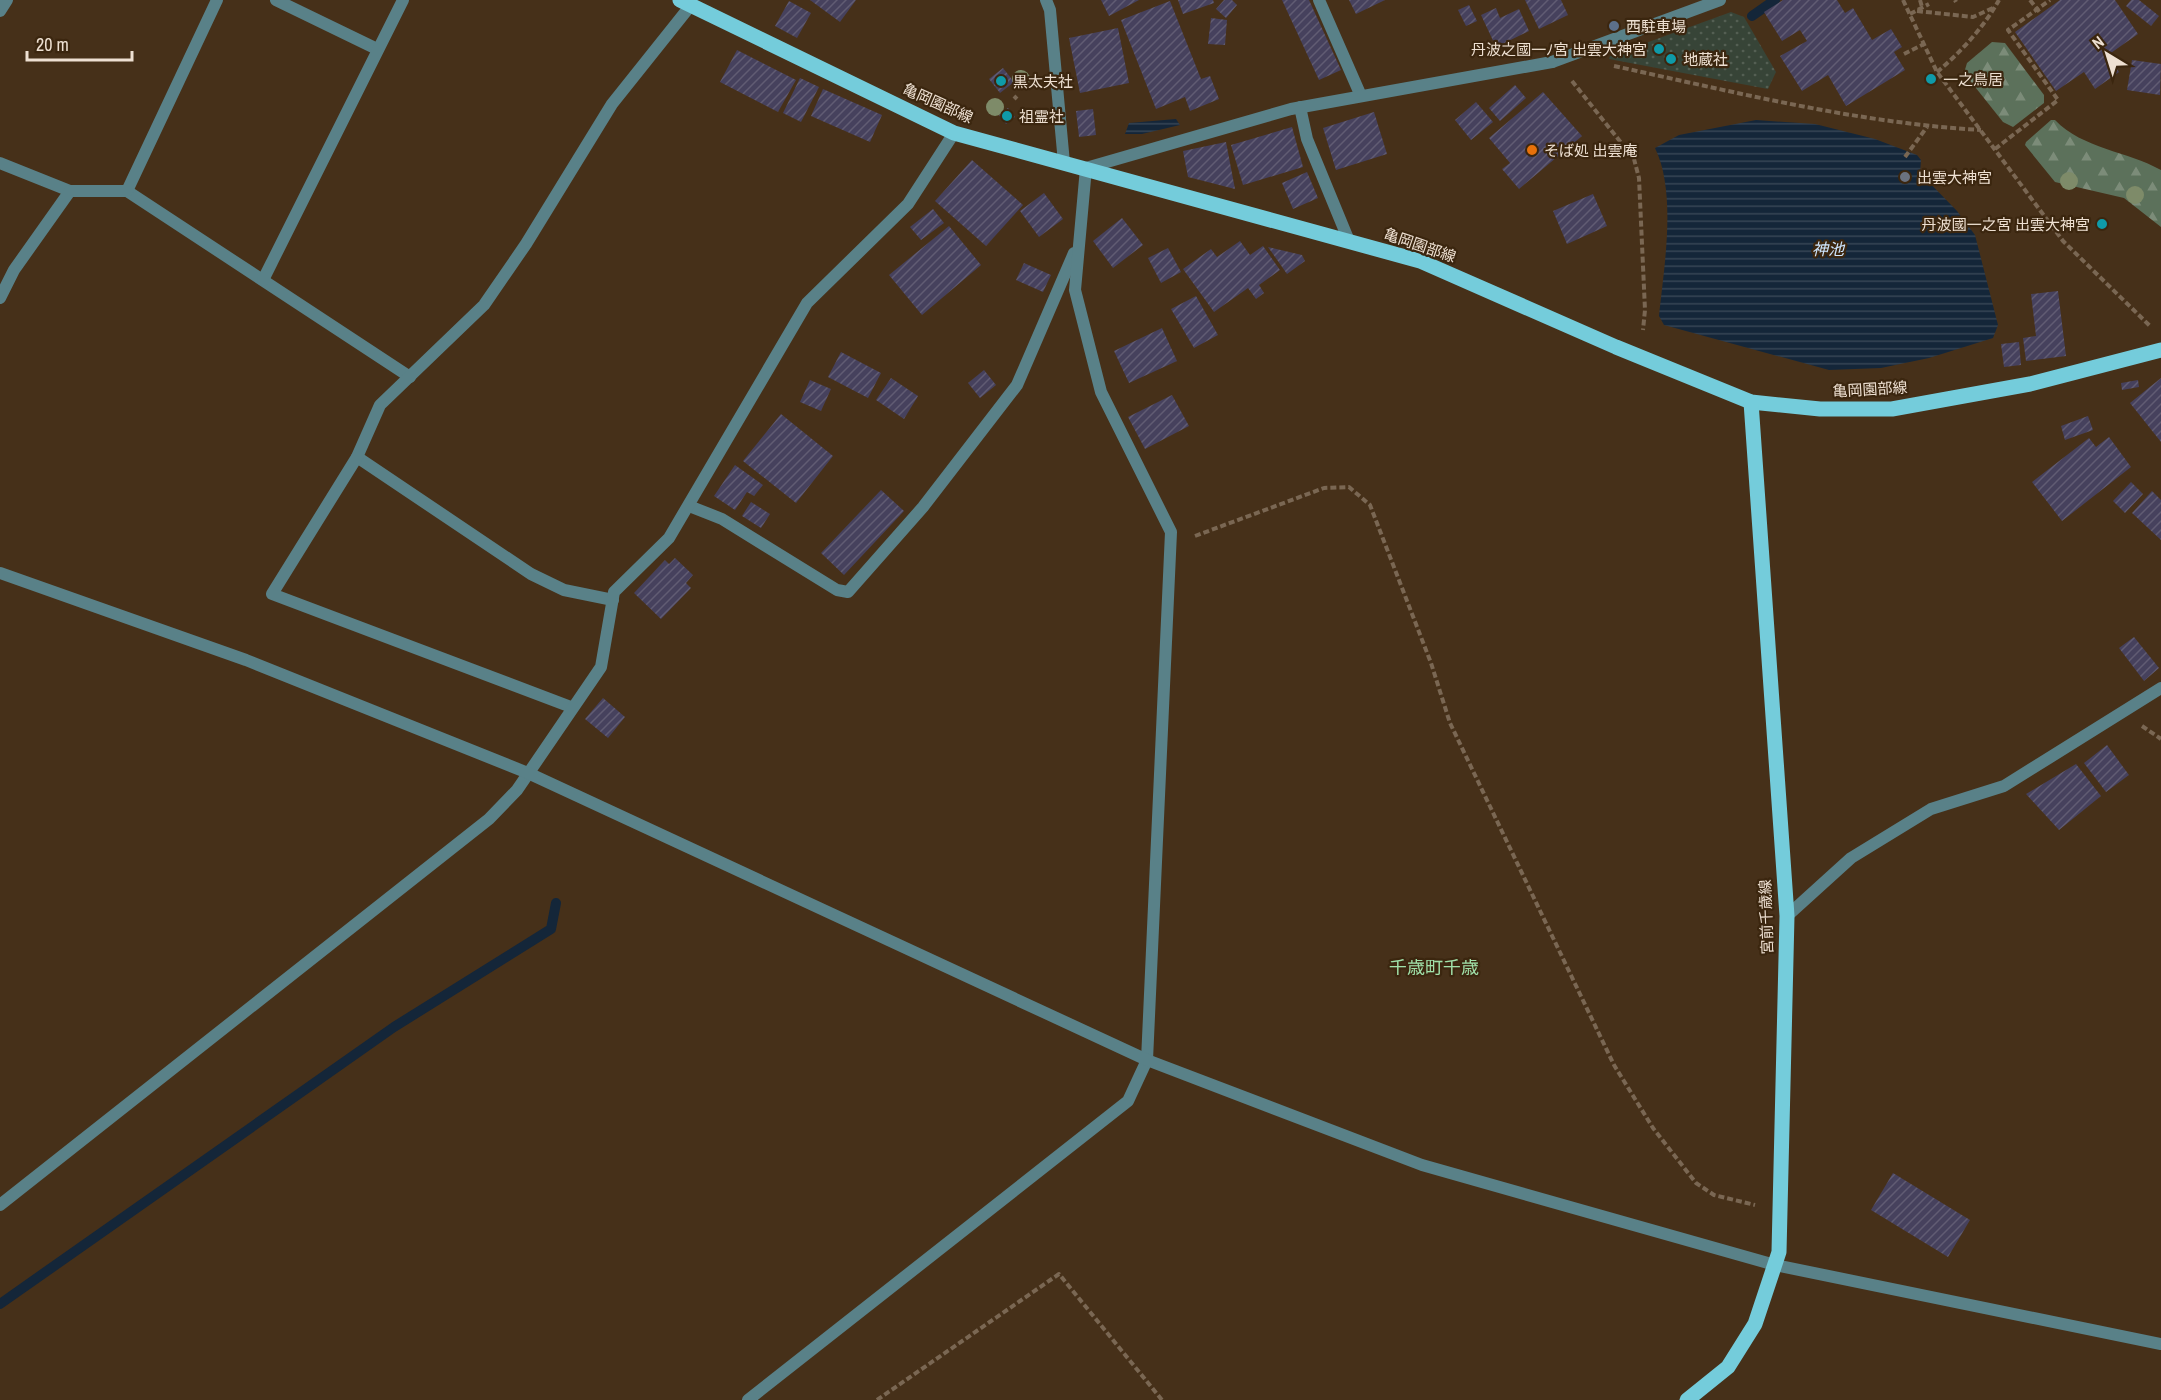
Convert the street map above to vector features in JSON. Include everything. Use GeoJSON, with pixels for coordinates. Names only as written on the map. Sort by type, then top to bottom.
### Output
{"type":"FeatureCollection","features":[{"type":"Feature","properties":{"kind":"main road","name":"亀岡園部線"},"geometry":{"type":"LineString","coordinates":[[686,3],[954,133],[1420,261],[1640,357],[1750,402],[1820,409],[1892,409],[2030,384],[2161,350]]}},
{"type":"Feature","properties":{"kind":"main road","name":"宮前千歳線"},"geometry":{"type":"LineString","coordinates":[[1687,1400],[1728,1367],[1755,1324],[1779,1252],[1787,916],[1750,402]]}},
{"type":"Feature","properties":{"kind":"street"},"geometry":{"type":"LineString","coordinates":[[0,11],[6,0]]}},
{"type":"Feature","properties":{"kind":"street"},"geometry":{"type":"LineString","coordinates":[[127,191],[217,0]]}},
{"type":"Feature","properties":{"kind":"street"},"geometry":{"type":"LineString","coordinates":[[276,0],[377,49]]}},
{"type":"Feature","properties":{"kind":"street"},"geometry":{"type":"LineString","coordinates":[[263,280],[403,0]]}},
{"type":"Feature","properties":{"kind":"street"},"geometry":{"type":"LineString","coordinates":[[1046,0],[1050,10],[1064,163]]}},
{"type":"Feature","properties":{"kind":"street"},"geometry":{"type":"LineString","coordinates":[[1319,0],[1361,96]]}},
{"type":"Feature","properties":{"kind":"street"},"geometry":{"type":"LineString","coordinates":[[748,1400],[1128,1101],[1147,1060],[1171,532],[1101,392],[1075,291],[1077,245],[1086,168],[1300,107],[1552,62],[1720,0]]}},
{"type":"Feature","properties":{"kind":"street"},"geometry":{"type":"LineString","coordinates":[[571,707],[272,594],[357,457],[380,405],[484,305],[526,244],[612,104],[686,3]]}},
{"type":"Feature","properties":{"kind":"street"},"geometry":{"type":"LineString","coordinates":[[1300,107],[1307,139],[1349,241]]}},
{"type":"Feature","properties":{"kind":"street"},"geometry":{"type":"LineString","coordinates":[[0,1205],[489,819],[517,790],[571,707],[601,667],[614,592],[669,538],[807,303],[908,204],[954,133]]}},
{"type":"Feature","properties":{"kind":"street"},"geometry":{"type":"LineString","coordinates":[[0,163],[70,190],[127,191],[410,377]]}},
{"type":"Feature","properties":{"kind":"street"},"geometry":{"type":"LineString","coordinates":[[0,298],[15,270],[70,190]]}},
{"type":"Feature","properties":{"kind":"street"},"geometry":{"type":"LineString","coordinates":[[689,506],[722,519],[837,590],[848,592],[923,507],[1017,385],[1077,245]]}},
{"type":"Feature","properties":{"kind":"street"},"geometry":{"type":"LineString","coordinates":[[357,457],[531,574],[564,590],[613,600]]}},
{"type":"Feature","properties":{"kind":"street"},"geometry":{"type":"LineString","coordinates":[[0,573],[246,660],[528,773],[1147,1060],[1422,1165],[1774,1265],[2161,1344]]}},
{"type":"Feature","properties":{"kind":"street"},"geometry":{"type":"LineString","coordinates":[[1787,916],[1851,858],[1931,809],[2004,786],[2161,688]]}},
{"type":"Feature","properties":{"kind":"path"},"geometry":{"type":"LineString","coordinates":[[1903,0],[1937,72],[2063,241],[2156,334]]}},
{"type":"Feature","properties":{"kind":"path"},"geometry":{"type":"LineString","coordinates":[[1920,0],[1922,7]]}},
{"type":"Feature","properties":{"kind":"path"},"geometry":{"type":"LineString","coordinates":[[1937,72],[1952,60],[1998,0]]}},
{"type":"Feature","properties":{"kind":"path"},"geometry":{"type":"LineString","coordinates":[[2030,0],[2041,14]]}},
{"type":"Feature","properties":{"kind":"path"},"geometry":{"type":"LineString","coordinates":[[1995,148],[2058,100],[2008,30],[2050,0]]}},
{"type":"Feature","properties":{"kind":"path"},"geometry":{"type":"LineString","coordinates":[[1910,14],[1929,4]]}},
{"type":"Feature","properties":{"kind":"path"},"geometry":{"type":"LineString","coordinates":[[1917,10],[1973,16],[1995,6]]}},
{"type":"Feature","properties":{"kind":"path"},"geometry":{"type":"LineString","coordinates":[[1904,54],[1924,44]]}},
{"type":"Feature","properties":{"kind":"path"},"geometry":{"type":"LineString","coordinates":[[1569,56],[1797,105],[1927,127],[1982,130]]}},
{"type":"Feature","properties":{"kind":"path"},"geometry":{"type":"LineString","coordinates":[[1552,62],[1563,68],[1634,159],[1639,178],[1645,310],[1640,357]]}},
{"type":"Feature","properties":{"kind":"path"},"geometry":{"type":"LineString","coordinates":[[1905,157],[1927,127]]}},
{"type":"Feature","properties":{"kind":"path"},"geometry":{"type":"LineString","coordinates":[[1171,532],[1192,537],[1324,488],[1350,487],[1370,505],[1431,663],[1449,723],[1614,1065],[1653,1128],[1696,1183],[1714,1195],[1759,1206],[1780,1207]]}},
{"type":"Feature","properties":{"kind":"path"},"geometry":{"type":"LineString","coordinates":[[877,1400],[1059,1274],[1162,1400]]}},
{"type":"Feature","properties":{"kind":"green space"},"geometry":{"type":"Polygon","coordinates":[[[1731,12],[1744,17],[1776,72],[1768,89],[1609,59],[1610,56],[1731,12]]]}},
{"type":"Feature","properties":{"kind":"green space"},"geometry":{"type":"Polygon","coordinates":[[[1992,42],[2005,43],[2044,95],[2044,103],[2013,127],[2003,122],[1964,73],[1967,63],[1992,42]]]}},
{"type":"Feature","properties":{"kind":"green space"},"geometry":{"type":"Polygon","coordinates":[[[2051,120],[2055,120],[2066,130],[2092,144],[2161,170],[2161,227],[2124,198],[2055,182],[2025,145],[2051,120]]]}},
{"type":"Feature","properties":{"kind":"water"},"geometry":{"type":"Polygon","coordinates":[[[1176,119],[1180,125],[1142,134],[1125,134],[1129,123],[1176,119]]]}},
{"type":"Feature","properties":{"kind":"water","name":"神池"},"geometry":{"type":"Polygon","coordinates":[[[1756,120],[1815,124],[1875,139],[1917,155],[1921,160],[1920,173],[1957,211],[1975,235],[1998,325],[1993,338],[1929,358],[1881,368],[1829,370],[1664,325],[1659,316],[1666,253],[1666,186],[1655,148],[1679,135],[1756,120]]]}},
{"type":"Feature","properties":{"kind":"building"},"geometry":{"type":"Polygon","coordinates":[[[810,0],[856,0],[840,22],[810,0]]]}},
{"type":"Feature","properties":{"kind":"building"},"geometry":{"type":"Polygon","coordinates":[[[1101,0],[1139,0],[1109,16],[1101,0]]]}},
{"type":"Feature","properties":{"kind":"building"},"geometry":{"type":"Polygon","coordinates":[[[1178,0],[1213,0],[1214,3],[1183,14],[1178,0]]]}},
{"type":"Feature","properties":{"kind":"building"},"geometry":{"type":"Polygon","coordinates":[[[1224,0],[1232,0],[1237,5],[1226,18],[1216,9],[1224,0]]]}},
{"type":"Feature","properties":{"kind":"building"},"geometry":{"type":"Polygon","coordinates":[[[1282,0],[1309,0],[1341,70],[1319,80],[1282,0]]]}},
{"type":"Feature","properties":{"kind":"building"},"geometry":{"type":"Polygon","coordinates":[[[1349,0],[1385,0],[1356,14],[1349,0]]]}},
{"type":"Feature","properties":{"kind":"building"},"geometry":{"type":"Polygon","coordinates":[[[1525,0],[1561,0],[1568,15],[1539,29],[1525,0]]]}},
{"type":"Feature","properties":{"kind":"building"},"geometry":{"type":"Polygon","coordinates":[[[1783,0],[1837,0],[1845,13],[1853,8],[1872,40],[1891,29],[1902,47],[1894,52],[1905,70],[1846,106],[1828,75],[1802,91],[1780,56],[1807,41],[1800,30],[1782,41],[1764,12],[1783,0]]]}},
{"type":"Feature","properties":{"kind":"building"},"geometry":{"type":"Polygon","coordinates":[[[2060,0],[2115,0],[2138,34],[2108,55],[2119,72],[2095,89],[2084,72],[2056,91],[2015,32],[2060,0]]]}},
{"type":"Feature","properties":{"kind":"building"},"geometry":{"type":"Polygon","coordinates":[[[2131,0],[2139,0],[2159,16],[2151,26],[2126,6],[2131,0]]]}},
{"type":"Feature","properties":{"kind":"building"},"geometry":{"type":"Polygon","coordinates":[[[789,1],[811,13],[797,38],[775,26],[789,1]]]}},
{"type":"Feature","properties":{"kind":"building"},"geometry":{"type":"Polygon","coordinates":[[[1170,1],[1201,79],[1210,76],[1219,99],[1190,111],[1185,97],[1156,109],[1121,20],[1170,1]]]}},
{"type":"Feature","properties":{"kind":"building"},"geometry":{"type":"Polygon","coordinates":[[[1469,5],[1477,21],[1466,26],[1458,10],[1469,5]]]}},
{"type":"Feature","properties":{"kind":"building"},"geometry":{"type":"Polygon","coordinates":[[[1496,8],[1500,18],[1519,9],[1529,31],[1496,47],[1481,15],[1496,8]]]}},
{"type":"Feature","properties":{"kind":"building"},"geometry":{"type":"Polygon","coordinates":[[[1211,18],[1227,20],[1225,45],[1208,44],[1211,18]]]}},
{"type":"Feature","properties":{"kind":"building"},"geometry":{"type":"Polygon","coordinates":[[[1118,28],[1129,83],[1080,93],[1069,38],[1118,28]]]}},
{"type":"Feature","properties":{"kind":"building"},"geometry":{"type":"Polygon","coordinates":[[[737,50],[796,80],[778,112],[720,82],[737,50]]]}},
{"type":"Feature","properties":{"kind":"building"},"geometry":{"type":"Polygon","coordinates":[[[2132,60],[2161,64],[2160,95],[2127,90],[2132,60]]]}},
{"type":"Feature","properties":{"kind":"building","name":"黒太夫社"},"geometry":{"type":"Polygon","coordinates":[[[1003,68],[1014,82],[1000,93],[989,79],[1003,68]]]}},
{"type":"Feature","properties":{"kind":"building"},"geometry":{"type":"Polygon","coordinates":[[[800,78],[819,87],[801,122],[783,113],[800,78]]]}},
{"type":"Feature","properties":{"kind":"building"},"geometry":{"type":"Polygon","coordinates":[[[1515,85],[1526,98],[1500,121],[1489,108],[1515,85]]]}},
{"type":"Feature","properties":{"kind":"building"},"geometry":{"type":"Polygon","coordinates":[[[823,89],[882,115],[870,142],[811,116],[823,89]]]}},
{"type":"Feature","properties":{"kind":"building","name":"そば処 出雲庵"},"geometry":{"type":"Polygon","coordinates":[[[1543,92],[1582,136],[1519,189],[1502,169],[1510,163],[1489,138],[1543,92]]]}},
{"type":"Feature","properties":{"kind":"building"},"geometry":{"type":"Polygon","coordinates":[[[1476,102],[1493,122],[1471,140],[1455,120],[1476,102]]]}},
{"type":"Feature","properties":{"kind":"building","name":"祖霊社"},"geometry":{"type":"Polygon","coordinates":[[[1008,108],[1015,117],[1006,124],[999,115],[1008,108]]]}},
{"type":"Feature","properties":{"kind":"building"},"geometry":{"type":"Polygon","coordinates":[[[1093,109],[1096,135],[1079,137],[1076,111],[1093,109]]]}},
{"type":"Feature","properties":{"kind":"building"},"geometry":{"type":"Polygon","coordinates":[[[1374,112],[1387,154],[1336,170],[1323,128],[1374,112]]]}},
{"type":"Feature","properties":{"kind":"building"},"geometry":{"type":"Polygon","coordinates":[[[1292,127],[1303,167],[1243,185],[1231,145],[1292,127]]]}},
{"type":"Feature","properties":{"kind":"building"},"geometry":{"type":"Polygon","coordinates":[[[1226,142],[1235,189],[1188,177],[1183,151],[1226,142]]]}},
{"type":"Feature","properties":{"kind":"building"},"geometry":{"type":"Polygon","coordinates":[[[972,160],[1023,205],[986,246],[935,201],[972,160]]]}},
{"type":"Feature","properties":{"kind":"building"},"geometry":{"type":"Polygon","coordinates":[[[1307,172],[1318,198],[1293,209],[1282,183],[1307,172]]]}},
{"type":"Feature","properties":{"kind":"building"},"geometry":{"type":"Polygon","coordinates":[[[1044,193],[1063,219],[1039,237],[1020,211],[1044,193]]]}},
{"type":"Feature","properties":{"kind":"building"},"geometry":{"type":"Polygon","coordinates":[[[1593,194],[1607,226],[1567,244],[1553,211],[1593,194]]]}},
{"type":"Feature","properties":{"kind":"building"},"geometry":{"type":"Polygon","coordinates":[[[933,209],[944,223],[921,240],[910,227],[933,209]]]}},
{"type":"Feature","properties":{"kind":"building"},"geometry":{"type":"Polygon","coordinates":[[[1122,218],[1143,245],[1113,268],[1093,241],[1122,218]]]}},
{"type":"Feature","properties":{"kind":"building"},"geometry":{"type":"Polygon","coordinates":[[[949,226],[981,265],[922,315],[889,275],[949,226]]]}},
{"type":"Feature","properties":{"kind":"building"},"geometry":{"type":"Polygon","coordinates":[[[1240,241],[1250,255],[1263,246],[1280,270],[1259,285],[1264,293],[1256,299],[1248,288],[1214,312],[1183,269],[1211,249],[1217,257],[1240,241]]]}},
{"type":"Feature","properties":{"kind":"building"},"geometry":{"type":"Polygon","coordinates":[[[1268,247],[1302,255],[1305,261],[1287,274],[1268,247]]]}},
{"type":"Feature","properties":{"kind":"building"},"geometry":{"type":"Polygon","coordinates":[[[1168,248],[1181,272],[1161,283],[1148,258],[1168,248]]]}},
{"type":"Feature","properties":{"kind":"building"},"geometry":{"type":"Polygon","coordinates":[[[1024,263],[1051,275],[1043,292],[1016,280],[1024,263]]]}},
{"type":"Feature","properties":{"kind":"building"},"geometry":{"type":"Polygon","coordinates":[[[2058,291],[2066,356],[2026,361],[2023,338],[2036,336],[2031,294],[2058,291]]]}},
{"type":"Feature","properties":{"kind":"building"},"geometry":{"type":"Polygon","coordinates":[[[1196,296],[1218,335],[1194,348],[1171,309],[1196,296]]]}},
{"type":"Feature","properties":{"kind":"building"},"geometry":{"type":"Polygon","coordinates":[[[1162,328],[1177,361],[1129,383],[1114,351],[1162,328]]]}},
{"type":"Feature","properties":{"kind":"building"},"geometry":{"type":"Polygon","coordinates":[[[2019,342],[2021,365],[2004,367],[2001,344],[2019,342]]]}},
{"type":"Feature","properties":{"kind":"building"},"geometry":{"type":"Polygon","coordinates":[[[841,352],[881,373],[868,398],[828,377],[841,352]]]}},
{"type":"Feature","properties":{"kind":"building"},"geometry":{"type":"Polygon","coordinates":[[[984,370],[996,385],[980,398],[968,383],[984,370]]]}},
{"type":"Feature","properties":{"kind":"building"},"geometry":{"type":"Polygon","coordinates":[[[891,378],[918,396],[904,419],[876,400],[891,378]]]}},
{"type":"Feature","properties":{"kind":"building"},"geometry":{"type":"Polygon","coordinates":[[[2161,378],[2161,442],[2130,403],[2161,378]]]}},
{"type":"Feature","properties":{"kind":"building"},"geometry":{"type":"Polygon","coordinates":[[[810,380],[831,389],[821,411],[800,402],[810,380]]]}},
{"type":"Feature","properties":{"kind":"building"},"geometry":{"type":"Polygon","coordinates":[[[2138,380],[2139,387],[2122,390],[2121,383],[2138,380]]]}},
{"type":"Feature","properties":{"kind":"building"},"geometry":{"type":"Polygon","coordinates":[[[1172,395],[1189,426],[1145,449],[1128,417],[1172,395]]]}},
{"type":"Feature","properties":{"kind":"building"},"geometry":{"type":"Polygon","coordinates":[[[781,414],[833,456],[796,503],[743,461],[781,414]]]}},
{"type":"Feature","properties":{"kind":"building"},"geometry":{"type":"Polygon","coordinates":[[[2088,416],[2093,430],[2065,440],[2061,426],[2088,416]]]}},
{"type":"Feature","properties":{"kind":"building"},"geometry":{"type":"Polygon","coordinates":[[[2109,437],[2131,467],[2062,521],[2032,482],[2089,438],[2096,447],[2109,437]]]}},
{"type":"Feature","properties":{"kind":"building"},"geometry":{"type":"Polygon","coordinates":[[[735,465],[763,485],[754,496],[747,492],[735,510],[714,496],[735,465]]]}},
{"type":"Feature","properties":{"kind":"building"},"geometry":{"type":"Polygon","coordinates":[[[2131,482],[2143,494],[2125,513],[2113,501],[2131,482]]]}},
{"type":"Feature","properties":{"kind":"building"},"geometry":{"type":"Polygon","coordinates":[[[881,490],[904,511],[844,575],[821,553],[881,490]]]}},
{"type":"Feature","properties":{"kind":"building"},"geometry":{"type":"Polygon","coordinates":[[[2152,491],[2161,500],[2161,540],[2132,513],[2152,491]]]}},
{"type":"Feature","properties":{"kind":"building"},"geometry":{"type":"Polygon","coordinates":[[[751,502],[770,514],[761,528],[742,516],[751,502]]]}},
{"type":"Feature","properties":{"kind":"building"},"geometry":{"type":"Polygon","coordinates":[[[675,558],[693,575],[686,583],[691,588],[661,619],[634,593],[665,560],[669,564],[675,558]]]}},
{"type":"Feature","properties":{"kind":"building"},"geometry":{"type":"Polygon","coordinates":[[[2134,637],[2159,668],[2144,681],[2119,648],[2134,637]]]}},
{"type":"Feature","properties":{"kind":"building"},"geometry":{"type":"Polygon","coordinates":[[[603,698],[625,717],[608,738],[585,719],[603,698]]]}},
{"type":"Feature","properties":{"kind":"building"},"geometry":{"type":"Polygon","coordinates":[[[2107,745],[2129,775],[2106,792],[2084,763],[2107,745]]]}},
{"type":"Feature","properties":{"kind":"building"},"geometry":{"type":"Polygon","coordinates":[[[2076,764],[2101,796],[2059,830],[2026,794],[2076,764]]]}},
{"type":"Feature","properties":{"kind":"building"},"geometry":{"type":"Polygon","coordinates":[[[1893,1173],[1970,1220],[1948,1257],[1871,1210],[1893,1173]]]}},
{"type":"Feature","properties":{"kind":"waterway"},"geometry":{"type":"LineString","coordinates":[[1752,16],[1775,0]]}},
{"type":"Feature","properties":{"kind":"waterway"},"geometry":{"type":"LineString","coordinates":[[0,1304],[394,1027],[551,929],[556,903]]}},
{"type":"Feature","properties":{"kind":"place","name":"西駐車場"},"geometry":{"type":"Point","coordinates":[1614,26]}},
{"type":"Feature","properties":{"kind":"place","name":"丹波之國一ﾉ宮 出雲大神宮"},"geometry":{"type":"Point","coordinates":[1659,49]}},
{"type":"Feature","properties":{"kind":"place","name":"地蔵社"},"geometry":{"type":"Point","coordinates":[1671,59]}},
{"type":"Feature","properties":{"kind":"place","name":"一之鳥居"},"geometry":{"type":"Point","coordinates":[1931,79]}},
{"type":"Feature","properties":{"kind":"place","name":"黒太夫社"},"geometry":{"type":"Point","coordinates":[1001,81]}},
{"type":"Feature","properties":{"kind":"place","name":"祖霊社"},"geometry":{"type":"Point","coordinates":[1007,116]}},
{"type":"Feature","properties":{"kind":"place","name":"そば処 出雲庵"},"geometry":{"type":"Point","coordinates":[1532,150]}},
{"type":"Feature","properties":{"kind":"place","name":"出雲大神宮"},"geometry":{"type":"Point","coordinates":[1905,177]}},
{"type":"Feature","properties":{"kind":"place","name":"丹波國一之宮 出雲大神宮"},"geometry":{"type":"Point","coordinates":[2102,224]}},
{"type":"Feature","properties":{"kind":"district","name":"千歳町千歳"},"geometry":{"type":"Point","coordinates":[1434,967]}}]}
